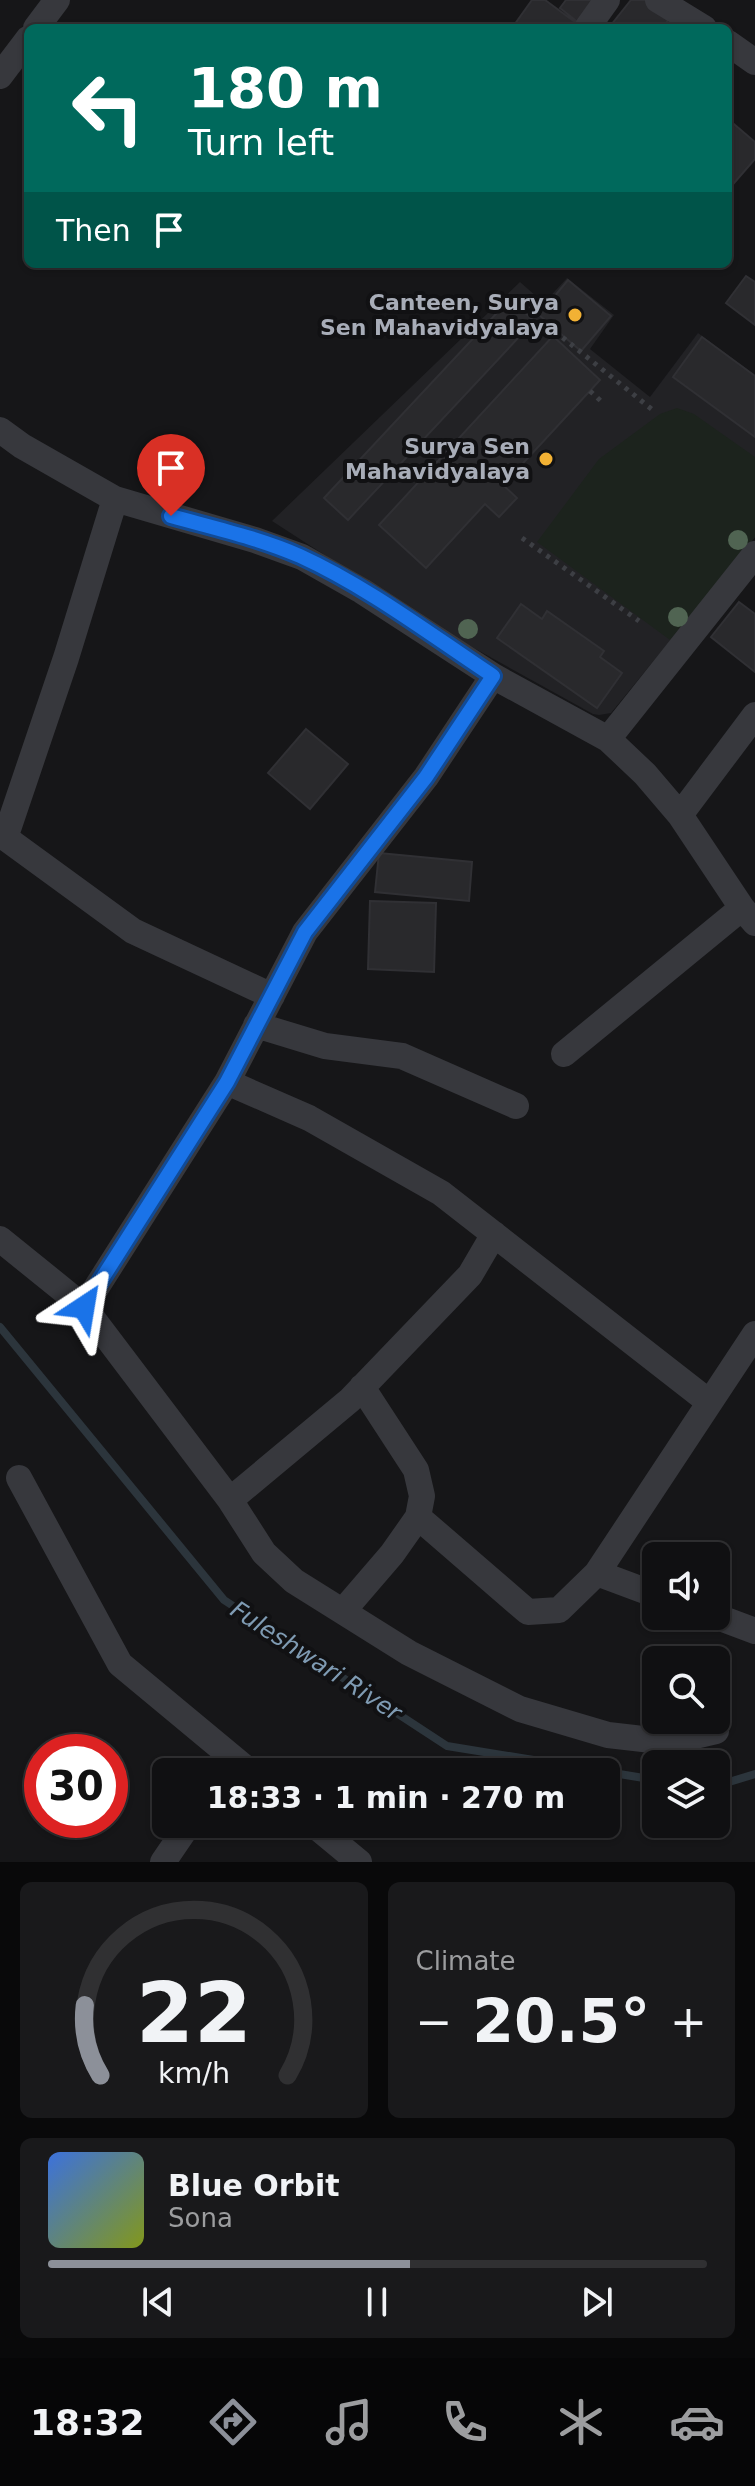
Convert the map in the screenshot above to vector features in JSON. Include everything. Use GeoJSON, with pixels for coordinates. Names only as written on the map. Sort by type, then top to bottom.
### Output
{"type":"FeatureCollection","features":[{"type":"Feature","properties":{"kind":"street"},"geometry":{"type":"LineString","coordinates":[[590,24],[607,0]]}},
{"type":"Feature","properties":{"kind":"street"},"geometry":{"type":"LineString","coordinates":[[658,0],[697,24]]}},
{"type":"Feature","properties":{"kind":"street"},"geometry":{"type":"LineString","coordinates":[[2,70],[24,45]]}},
{"type":"Feature","properties":{"kind":"street"},"geometry":{"type":"LineString","coordinates":[[732,46],[755,62]]}},
{"type":"Feature","properties":{"kind":"street"},"geometry":{"type":"LineString","coordinates":[[0,430],[22,446],[115,499],[302,557],[362,591],[493,676],[608,739],[645,774],[680,815],[749,915],[564,1054]]}},
{"type":"Feature","properties":{"kind":"street"},"geometry":{"type":"LineString","coordinates":[[115,499],[66,658],[3,836],[133,931],[272,996]]}},
{"type":"Feature","properties":{"kind":"street"},"geometry":{"type":"LineString","coordinates":[[608,739],[755,554]]}},
{"type":"Feature","properties":{"kind":"street"},"geometry":{"type":"LineString","coordinates":[[84,1307],[227,1082],[305,932],[426,777],[493,676]]}},
{"type":"Feature","properties":{"kind":"street"},"geometry":{"type":"LineString","coordinates":[[680,815],[755,715]]}},
{"type":"Feature","properties":{"kind":"street"},"geometry":{"type":"LineString","coordinates":[[256,1025],[325,1046],[402,1056],[516,1106]]}},
{"type":"Feature","properties":{"kind":"street"},"geometry":{"type":"LineString","coordinates":[[227,1082],[309,1118],[441,1193],[709,1402]]}},
{"type":"Feature","properties":{"kind":"street"},"geometry":{"type":"LineString","coordinates":[[230,1500],[362,1387],[470,1275],[494,1234]]}},
{"type":"Feature","properties":{"kind":"street"},"geometry":{"type":"LineString","coordinates":[[0,1239],[84,1307],[230,1500],[264,1553],[294,1581],[409,1653],[520,1709],[608,1735],[669,1742],[703,1734]]}},
{"type":"Feature","properties":{"kind":"street"},"geometry":{"type":"LineString","coordinates":[[418,1517],[528,1612],[559,1610],[597,1573],[755,1334]]}},
{"type":"Feature","properties":{"kind":"street"},"geometry":{"type":"LineString","coordinates":[[343,1611],[392,1554],[418,1517],[422,1496],[416,1470],[362,1387]]}},
{"type":"Feature","properties":{"kind":"street"},"geometry":{"type":"LineString","coordinates":[[19,1478],[120,1664],[226,1758]]}},
{"type":"Feature","properties":{"kind":"street"},"geometry":{"type":"LineString","coordinates":[[597,1573],[642,1590]]}},
{"type":"Feature","properties":{"kind":"street"},"geometry":{"type":"LineString","coordinates":[[730,1622],[755,1631]]}},
{"type":"Feature","properties":{"kind":"street"},"geometry":{"type":"LineString","coordinates":[[163,1862],[179,1838]]}},
{"type":"Feature","properties":{"kind":"street"},"geometry":{"type":"LineString","coordinates":[[330,1838],[359,1862]]}},
{"type":"Feature","properties":{"kind":"path"},"geometry":{"type":"LineString","coordinates":[[547,325],[654,411]]}},
{"type":"Feature","properties":{"kind":"path"},"geometry":{"type":"LineString","coordinates":[[590,391],[603,403]]}},
{"type":"Feature","properties":{"kind":"path"},"geometry":{"type":"LineString","coordinates":[[522,538],[639,621]]}},
{"type":"Feature","properties":{"kind":"shaded area","name":"Surya Sen Mahavidyalaya"},"geometry":{"type":"Polygon","coordinates":[[[567,278],[614,315],[590,349],[650,397],[698,333],[755,375],[755,537],[611,713],[599,715],[436,627],[272,521],[520,282],[544,303],[567,278]]]}},
{"type":"Feature","properties":{"kind":"shaded area"},"geometry":{"type":"Polygon","coordinates":[[[677,408],[694,414],[755,457],[755,537],[670,640],[537,542],[599,459],[660,414],[677,408]]]}},
{"type":"Feature","properties":{"kind":"building"},"geometry":{"type":"Polygon","coordinates":[[[532,0],[545,0],[578,24],[515,24],[532,0]]]}},
{"type":"Feature","properties":{"kind":"building"},"geometry":{"type":"Polygon","coordinates":[[[566,0],[604,0],[586,24],[580,24],[560,8],[566,0]]]}},
{"type":"Feature","properties":{"kind":"building"},"geometry":{"type":"Polygon","coordinates":[[[631,0],[650,0],[671,17],[665,24],[612,24],[631,0]]]}},
{"type":"Feature","properties":{"kind":"building"},"geometry":{"type":"Polygon","coordinates":[[[732,122],[755,142],[755,159],[732,185],[732,122]]]}},
{"type":"Feature","properties":{"kind":"building"},"geometry":{"type":"Polygon","coordinates":[[[746,276],[755,282],[755,325],[726,303],[746,276]]]}},
{"type":"Feature","properties":{"kind":"building","name":"Canteen, Surya Sen Mahavidyalaya"},"geometry":{"type":"Polygon","coordinates":[[[568,280],[611,316],[581,351],[539,315],[568,280]]]}},
{"type":"Feature","properties":{"kind":"building"},"geometry":{"type":"Polygon","coordinates":[[[510,299],[534,321],[348,520],[324,498],[510,299]]]}},
{"type":"Feature","properties":{"kind":"building"},"geometry":{"type":"Polygon","coordinates":[[[553,336],[600,380],[503,485],[517,498],[499,517],[485,504],[426,568],[379,525],[553,336]]]}},
{"type":"Feature","properties":{"kind":"building"},"geometry":{"type":"Polygon","coordinates":[[[702,337],[755,376],[755,437],[673,377],[702,337]]]}},
{"type":"Feature","properties":{"kind":"building"},"geometry":{"type":"Polygon","coordinates":[[[739,602],[755,614],[755,672],[711,637],[739,602]]]}},
{"type":"Feature","properties":{"kind":"building"},"geometry":{"type":"Polygon","coordinates":[[[521,604],[542,619],[547,611],[604,651],[600,657],[622,673],[597,708],[497,638],[521,604]]]}},
{"type":"Feature","properties":{"kind":"building"},"geometry":{"type":"Polygon","coordinates":[[[306,729],[348,764],[310,809],[268,773],[306,729]]]}},
{"type":"Feature","properties":{"kind":"building"},"geometry":{"type":"Polygon","coordinates":[[[379,853],[472,862],[469,901],[375,892],[379,853]]]}},
{"type":"Feature","properties":{"kind":"building"},"geometry":{"type":"Polygon","coordinates":[[[370,901],[436,903],[434,972],[368,969],[370,901]]]}},
{"type":"Feature","properties":{"kind":"waterway","name":"Fuleshwari River"},"geometry":{"type":"LineString","coordinates":[[0,1327],[224,1600],[447,1746],[642,1778]]}},
{"type":"Feature","properties":{"kind":"waterway","name":"Fuleshwari River"},"geometry":{"type":"LineString","coordinates":[[730,1782],[755,1774]]}},
{"type":"Feature","properties":{"kind":"place","name":"Canteen, Surya Sen Mahavidyalaya"},"geometry":{"type":"Point","coordinates":[575,315]}},
{"type":"Feature","properties":{"kind":"place","name":"Surya Sen Mahavidyalaya"},"geometry":{"type":"Point","coordinates":[546,459]}},
{"type":"Feature","properties":{"kind":"route"},"geometry":{"type":"LineString","coordinates":[[84,1307],[227,1082],[305,932],[426,777],[493,676],[362,591],[302,557],[171,516]]}}]}
